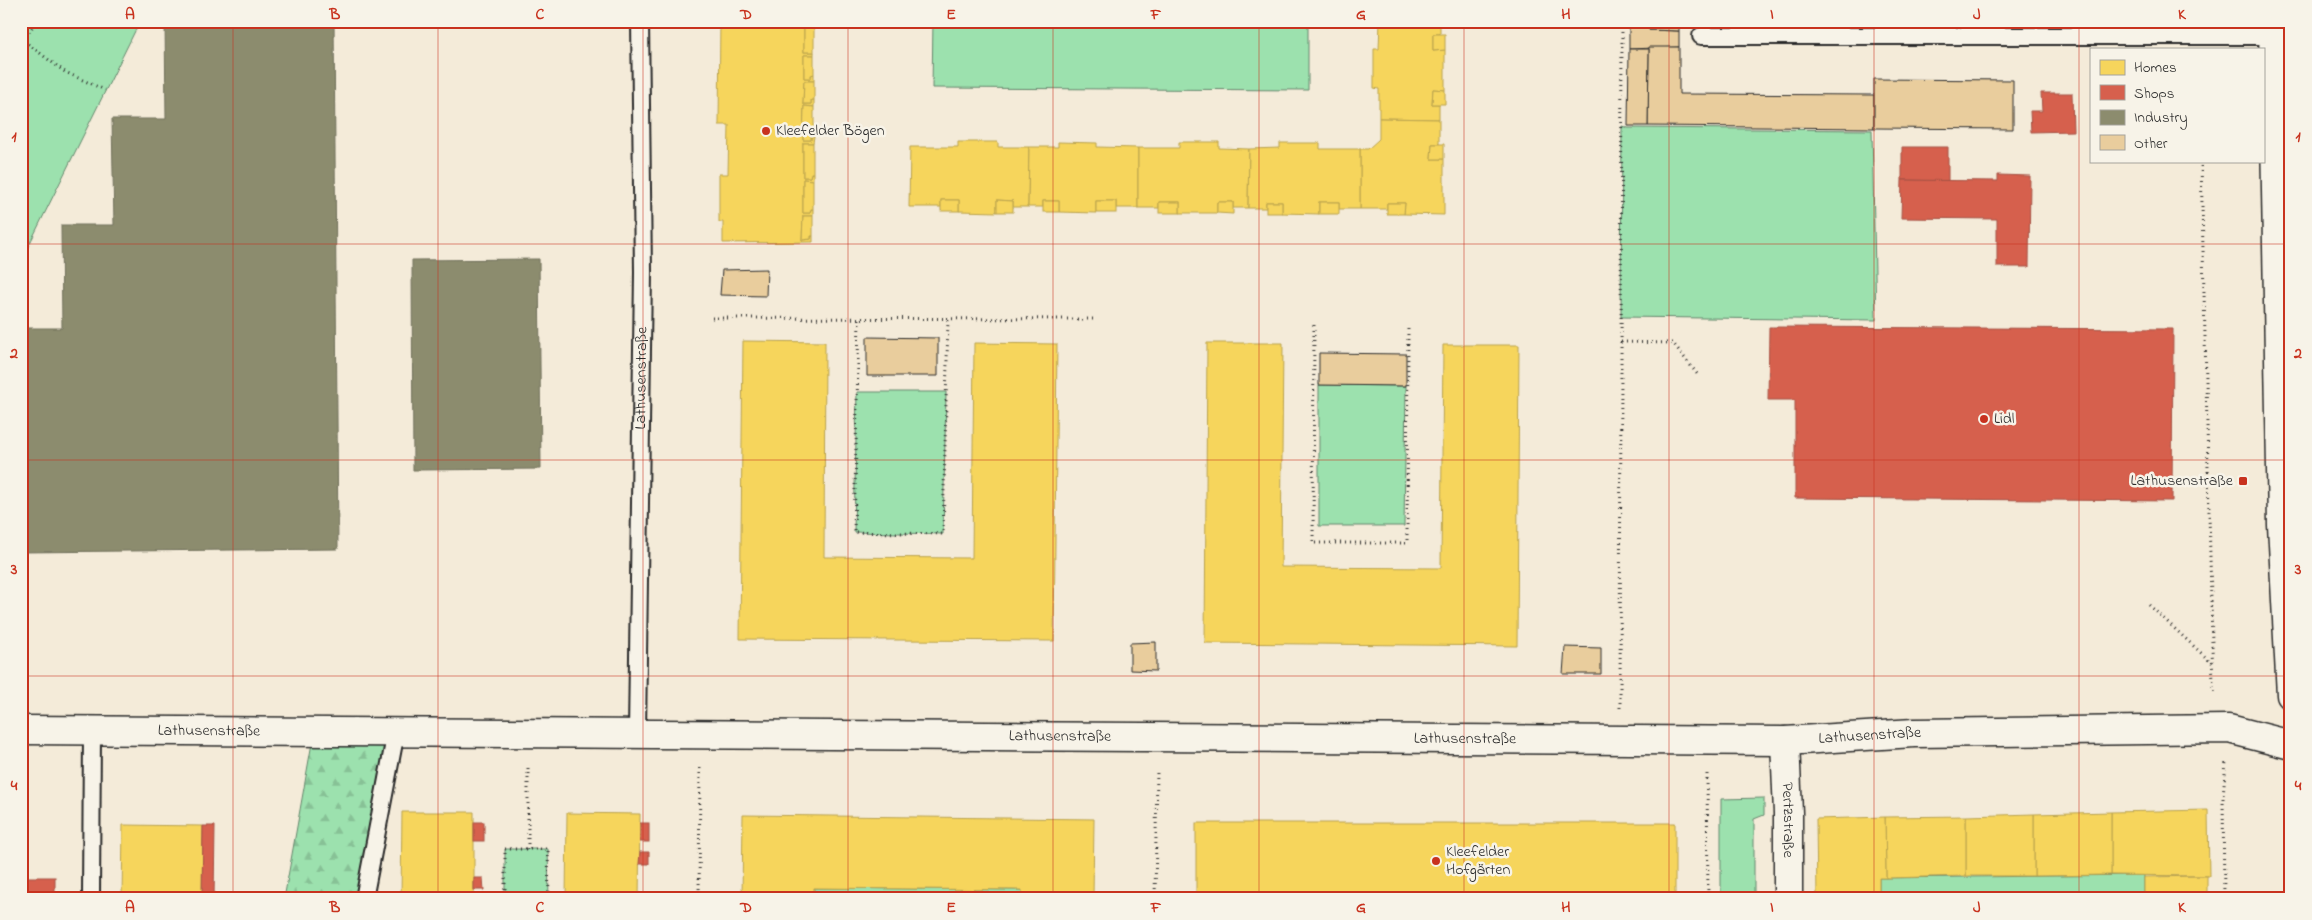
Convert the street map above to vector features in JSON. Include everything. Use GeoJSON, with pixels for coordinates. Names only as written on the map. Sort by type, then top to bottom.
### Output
{"type":"FeatureCollection","features":[{"type":"Feature","properties":{"kind":"street"},"geometry":{"type":"LineString","coordinates":[[2274,29],[2282,524],[2291,695]]}},
{"type":"Feature","properties":{"kind":"street","name":"Lathusenstraße"},"geometry":{"type":"LineString","coordinates":[[21,730],[1785,741],[1914,733],[2229,729],[2291,745]]}},
{"type":"Feature","properties":{"kind":"street","name":"Pertzstraße"},"geometry":{"type":"LineString","coordinates":[[1785,741],[1788,813],[1788,899]]}},
{"type":"Feature","properties":{"kind":"lane","name":"Lathusenstraße"},"geometry":{"type":"LineString","coordinates":[[637,734],[643,272],[640,21]]}},
{"type":"Feature","properties":{"kind":"lane"},"geometry":{"type":"LineString","coordinates":[[1701,36],[2274,29]]}},
{"type":"Feature","properties":{"kind":"lane"},"geometry":{"type":"LineString","coordinates":[[90,899],[92,730]]}},
{"type":"Feature","properties":{"kind":"lane"},"geometry":{"type":"LineString","coordinates":[[364,899],[396,732]]}},
{"type":"Feature","properties":{"kind":"path"},"geometry":{"type":"LineString","coordinates":[[21,45],[36,21]]}},
{"type":"Feature","properties":{"kind":"path"},"geometry":{"type":"LineString","coordinates":[[1619,740],[1622,21]]}},
{"type":"Feature","properties":{"kind":"path"},"geometry":{"type":"LineString","coordinates":[[24,41],[65,72],[105,90]]}},
{"type":"Feature","properties":{"kind":"path"},"geometry":{"type":"LineString","coordinates":[[2201,162],[2213,687],[2229,729],[2223,796],[2224,899]]}},
{"type":"Feature","properties":{"kind":"path"},"geometry":{"type":"LineString","coordinates":[[712,318],[1096,320]]}},
{"type":"Feature","properties":{"kind":"path"},"geometry":{"type":"LineString","coordinates":[[859,319],[854,532],[943,534],[948,319]]}},
{"type":"Feature","properties":{"kind":"path"},"geometry":{"type":"LineString","coordinates":[[1314,325],[1313,543],[1408,543],[1408,327]]}},
{"type":"Feature","properties":{"kind":"path"},"geometry":{"type":"LineString","coordinates":[[1621,342],[1673,343],[1698,375]]}},
{"type":"Feature","properties":{"kind":"path"},"geometry":{"type":"LineString","coordinates":[[2149,605],[2213,663]]}},
{"type":"Feature","properties":{"kind":"path"},"geometry":{"type":"LineString","coordinates":[[528,733],[528,849]]}},
{"type":"Feature","properties":{"kind":"path"},"geometry":{"type":"LineString","coordinates":[[699,899],[700,734]]}},
{"type":"Feature","properties":{"kind":"path"},"geometry":{"type":"LineString","coordinates":[[1155,899],[1157,737]]}},
{"type":"Feature","properties":{"kind":"path"},"geometry":{"type":"LineString","coordinates":[[1707,740],[1708,899]]}},
{"type":"Feature","properties":{"kind":"path"},"geometry":{"type":"LineString","coordinates":[[505,899],[505,849],[528,849],[548,849],[549,899]]}},
{"type":"Feature","properties":{"kind":"green space"},"geometry":{"type":"Polygon","coordinates":[[[21,21],[140,21],[21,261],[21,21]]]}},
{"type":"Feature","properties":{"kind":"green space"},"geometry":{"type":"Polygon","coordinates":[[[933,21],[1308,21],[1308,90],[932,88],[933,21]]]}},
{"type":"Feature","properties":{"kind":"green space"},"geometry":{"type":"Polygon","coordinates":[[[1622,126],[1628,128],[1872,130],[1876,320],[1621,317],[1622,126]]]}},
{"type":"Feature","properties":{"kind":"green space"},"geometry":{"type":"Polygon","coordinates":[[[1319,385],[1406,386],[1404,526],[1319,526],[1319,385]]]}},
{"type":"Feature","properties":{"kind":"green space"},"geometry":{"type":"Polygon","coordinates":[[[857,392],[946,392],[943,534],[854,532],[857,392]]]}},
{"type":"Feature","properties":{"kind":"green space"},"geometry":{"type":"Polygon","coordinates":[[[314,732],[396,732],[364,899],[284,899],[314,732]]]}},
{"type":"Feature","properties":{"kind":"green space"},"geometry":{"type":"Polygon","coordinates":[[[1764,798],[1764,815],[1754,819],[1754,899],[1721,899],[1721,799],[1764,798]]]}},
{"type":"Feature","properties":{"kind":"green space"},"geometry":{"type":"Polygon","coordinates":[[[505,849],[548,849],[549,899],[505,899],[505,849]]]}},
{"type":"Feature","properties":{"kind":"green space"},"geometry":{"type":"Polygon","coordinates":[[[2144,875],[2144,899],[1879,899],[1879,878],[2144,875]]]}},
{"type":"Feature","properties":{"kind":"green space"},"geometry":{"type":"Polygon","coordinates":[[[814,888],[1022,890],[1022,899],[813,899],[814,888]]]}},
{"type":"Feature","properties":{"kind":"building: Homes","name":"Kleefelder Bögen"},"geometry":{"type":"Polygon","coordinates":[[[720,21],[804,21],[804,52],[814,52],[814,55],[804,55],[804,78],[811,78],[811,75],[814,74],[814,81],[804,81],[803,104],[811,104],[811,100],[814,100],[814,107],[804,106],[803,140],[811,140],[811,136],[814,136],[813,143],[803,143],[803,177],[810,177],[811,173],[813,173],[813,180],[803,179],[803,213],[810,213],[811,209],[813,209],[813,216],[803,216],[802,240],[811,239],[811,236],[813,236],[813,242],[723,243],[723,222],[719,222],[719,174],[728,174],[729,125],[719,125],[720,21]]]}},
{"type":"Feature","properties":{"kind":"building: Homes"},"geometry":{"type":"Polygon","coordinates":[[[804,21],[814,21],[814,52],[804,52],[804,21]]]}},
{"type":"Feature","properties":{"kind":"building: Homes"},"geometry":{"type":"Polygon","coordinates":[[[1380,21],[1440,21],[1440,34],[1433,34],[1433,51],[1445,50],[1445,90],[1433,89],[1432,104],[1439,104],[1439,119],[1379,118],[1379,89],[1374,88],[1374,49],[1379,49],[1380,21]]]}},
{"type":"Feature","properties":{"kind":"building: Homes"},"geometry":{"type":"Polygon","coordinates":[[[2013,21],[2013,22],[1952,22],[2013,21]]]}},
{"type":"Feature","properties":{"kind":"building: Homes"},"geometry":{"type":"Polygon","coordinates":[[[1433,34],[1445,34],[1445,50],[1433,51],[1433,34]]]}},
{"type":"Feature","properties":{"kind":"building: Homes"},"geometry":{"type":"Polygon","coordinates":[[[804,55],[814,55],[814,74],[811,75],[811,78],[804,78],[804,55]]]}},
{"type":"Feature","properties":{"kind":"building: Homes"},"geometry":{"type":"Polygon","coordinates":[[[804,81],[814,81],[814,100],[811,100],[811,104],[803,104],[804,81]]]}},
{"type":"Feature","properties":{"kind":"building: Homes"},"geometry":{"type":"Polygon","coordinates":[[[1433,89],[1445,90],[1445,104],[1432,104],[1433,89]]]}},
{"type":"Feature","properties":{"kind":"building: Homes"},"geometry":{"type":"Polygon","coordinates":[[[804,106],[814,107],[814,136],[811,136],[811,140],[803,140],[804,106]]]}},
{"type":"Feature","properties":{"kind":"building: Homes"},"geometry":{"type":"Polygon","coordinates":[[[1379,118],[1439,119],[1439,144],[1432,144],[1431,159],[1444,159],[1444,215],[1404,214],[1405,203],[1387,203],[1387,209],[1360,209],[1360,149],[1368,149],[1379,139],[1379,118]]]}},
{"type":"Feature","properties":{"kind":"building: Homes"},"geometry":{"type":"Polygon","coordinates":[[[958,142],[998,142],[998,147],[1029,147],[1028,207],[1013,207],[1013,201],[997,200],[997,212],[959,211],[959,200],[941,200],[941,207],[909,207],[910,147],[958,147],[958,142]]]}},
{"type":"Feature","properties":{"kind":"building: Homes"},"geometry":{"type":"Polygon","coordinates":[[[1058,142],[1097,143],[1097,147],[1138,148],[1138,208],[1116,208],[1116,201],[1096,201],[1096,213],[1059,212],[1059,201],[1043,201],[1043,207],[1028,207],[1029,147],[1058,147],[1058,142]]]}},
{"type":"Feature","properties":{"kind":"building: Homes"},"geometry":{"type":"Polygon","coordinates":[[[1179,142],[1219,142],[1219,148],[1249,149],[1248,208],[1233,208],[1233,202],[1217,202],[1217,213],[1180,213],[1180,202],[1159,202],[1159,208],[1138,208],[1138,148],[1179,148],[1179,142]]]}},
{"type":"Feature","properties":{"kind":"building: Homes"},"geometry":{"type":"Polygon","coordinates":[[[803,143],[813,143],[813,173],[811,173],[810,177],[803,177],[803,143]]]}},
{"type":"Feature","properties":{"kind":"building: Homes"},"geometry":{"type":"Polygon","coordinates":[[[1280,143],[1320,143],[1320,149],[1360,149],[1360,209],[1339,209],[1339,202],[1319,202],[1319,214],[1282,213],[1282,202],[1266,202],[1266,208],[1248,208],[1249,149],[1280,148],[1280,143]]]}},
{"type":"Feature","properties":{"kind":"building: Homes"},"geometry":{"type":"Polygon","coordinates":[[[1432,144],[1444,144],[1444,159],[1431,159],[1432,144]]]}},
{"type":"Feature","properties":{"kind":"building: Homes"},"geometry":{"type":"Polygon","coordinates":[[[803,179],[813,180],[813,209],[811,209],[810,213],[803,213],[803,179]]]}},
{"type":"Feature","properties":{"kind":"building: Homes"},"geometry":{"type":"Polygon","coordinates":[[[941,200],[959,200],[959,211],[941,211],[941,200]]]}},
{"type":"Feature","properties":{"kind":"building: Homes"},"geometry":{"type":"Polygon","coordinates":[[[997,200],[1013,201],[1013,212],[997,212],[997,200]]]}},
{"type":"Feature","properties":{"kind":"building: Homes"},"geometry":{"type":"Polygon","coordinates":[[[1043,201],[1059,201],[1059,212],[1043,212],[1043,201]]]}},
{"type":"Feature","properties":{"kind":"building: Homes"},"geometry":{"type":"Polygon","coordinates":[[[1096,201],[1116,201],[1116,213],[1096,213],[1096,201]]]}},
{"type":"Feature","properties":{"kind":"building: Homes"},"geometry":{"type":"Polygon","coordinates":[[[1159,202],[1180,202],[1180,213],[1159,213],[1159,202]]]}},
{"type":"Feature","properties":{"kind":"building: Homes"},"geometry":{"type":"Polygon","coordinates":[[[1217,202],[1233,202],[1233,214],[1217,213],[1217,202]]]}},
{"type":"Feature","properties":{"kind":"building: Homes"},"geometry":{"type":"Polygon","coordinates":[[[1266,202],[1282,202],[1282,213],[1266,213],[1266,202]]]}},
{"type":"Feature","properties":{"kind":"building: Homes"},"geometry":{"type":"Polygon","coordinates":[[[1319,202],[1339,202],[1339,214],[1319,214],[1319,202]]]}},
{"type":"Feature","properties":{"kind":"building: Homes"},"geometry":{"type":"Polygon","coordinates":[[[1387,203],[1405,203],[1404,214],[1387,214],[1387,203]]]}},
{"type":"Feature","properties":{"kind":"building: Homes"},"geometry":{"type":"Polygon","coordinates":[[[803,216],[813,216],[813,236],[811,236],[811,239],[802,240],[803,216]]]}},
{"type":"Feature","properties":{"kind":"building: Homes"},"geometry":{"type":"Polygon","coordinates":[[[743,341],[825,342],[824,557],[972,558],[974,343],[1057,344],[1054,641],[740,639],[743,341]]]}},
{"type":"Feature","properties":{"kind":"building: Homes"},"geometry":{"type":"Polygon","coordinates":[[[1207,343],[1283,343],[1281,567],[1441,568],[1443,345],[1519,345],[1517,646],[1205,643],[1207,343]]]}},
{"type":"Feature","properties":{"kind":"building: Homes"},"geometry":{"type":"Polygon","coordinates":[[[2208,810],[2209,876],[2111,875],[2111,812],[2208,810]]]}},
{"type":"Feature","properties":{"kind":"building: Homes"},"geometry":{"type":"Polygon","coordinates":[[[402,812],[474,812],[474,899],[401,899],[402,812]]]}},
{"type":"Feature","properties":{"kind":"building: Homes"},"geometry":{"type":"Polygon","coordinates":[[[2111,812],[2111,875],[2034,876],[2034,814],[2111,812]]]}},
{"type":"Feature","properties":{"kind":"building: Homes"},"geometry":{"type":"Polygon","coordinates":[[[567,813],[640,814],[639,899],[566,899],[567,813]]]}},
{"type":"Feature","properties":{"kind":"building: Homes"},"geometry":{"type":"Polygon","coordinates":[[[2034,814],[2034,876],[1966,876],[1966,816],[2034,814]]]}},
{"type":"Feature","properties":{"kind":"building: Homes"},"geometry":{"type":"Polygon","coordinates":[[[743,815],[1094,819],[1093,899],[1022,899],[1022,890],[814,888],[813,899],[742,899],[743,815]]]}},
{"type":"Feature","properties":{"kind":"building: Homes"},"geometry":{"type":"Polygon","coordinates":[[[1966,816],[1966,876],[1886,878],[1885,817],[1966,816]]]}},
{"type":"Feature","properties":{"kind":"building: Homes"},"geometry":{"type":"Polygon","coordinates":[[[1885,817],[1886,878],[1879,878],[1879,899],[1817,899],[1816,819],[1885,817]]]}},
{"type":"Feature","properties":{"kind":"building: Homes","name":"Kleefelder Hofgärten"},"geometry":{"type":"Polygon","coordinates":[[[1196,823],[1675,823],[1675,899],[1196,899],[1196,823]]]}},
{"type":"Feature","properties":{"kind":"building: Homes"},"geometry":{"type":"Polygon","coordinates":[[[123,825],[203,826],[202,899],[122,899],[123,825]]]}},
{"type":"Feature","properties":{"kind":"building: Homes"},"geometry":{"type":"Polygon","coordinates":[[[2207,876],[2207,899],[2144,899],[2144,877],[2207,876]]]}},
{"type":"Feature","properties":{"kind":"building: Shops"},"geometry":{"type":"Polygon","coordinates":[[[2041,93],[2072,93],[2073,131],[2031,132],[2030,111],[2042,111],[2041,93]]]}},
{"type":"Feature","properties":{"kind":"building: Shops"},"geometry":{"type":"Polygon","coordinates":[[[1902,147],[1948,147],[1948,181],[1902,180],[1902,147]]]}},
{"type":"Feature","properties":{"kind":"building: Shops"},"geometry":{"type":"Polygon","coordinates":[[[1998,175],[2030,176],[2029,267],[1997,267],[1997,219],[1901,218],[1902,180],[1998,181],[1998,175]]]}},
{"type":"Feature","properties":{"kind":"building: Shops","name":"Lidl"},"geometry":{"type":"Polygon","coordinates":[[[1769,327],[2173,329],[2172,501],[1795,498],[1795,400],[1768,400],[1769,327]]]}},
{"type":"Feature","properties":{"kind":"building: Shops"},"geometry":{"type":"Polygon","coordinates":[[[474,822],[484,822],[484,841],[474,841],[474,822]]]}},
{"type":"Feature","properties":{"kind":"building: Shops"},"geometry":{"type":"Polygon","coordinates":[[[640,823],[649,823],[649,842],[640,842],[640,823]]]}},
{"type":"Feature","properties":{"kind":"building: Shops"},"geometry":{"type":"Polygon","coordinates":[[[203,826],[215,826],[214,899],[202,899],[203,826]]]}},
{"type":"Feature","properties":{"kind":"building: Shops"},"geometry":{"type":"Polygon","coordinates":[[[640,852],[649,852],[649,864],[639,864],[640,852]]]}},
{"type":"Feature","properties":{"kind":"building: Shops"},"geometry":{"type":"Polygon","coordinates":[[[21,877],[55,877],[55,899],[21,899],[21,877]]]}},
{"type":"Feature","properties":{"kind":"building: Shops"},"geometry":{"type":"Polygon","coordinates":[[[474,878],[483,878],[484,890],[474,890],[474,878]]]}},
{"type":"Feature","properties":{"kind":"building: Industry"},"geometry":{"type":"Polygon","coordinates":[[[165,21],[334,21],[338,549],[21,552],[21,328],[62,328],[61,225],[114,225],[112,119],[166,119],[165,21]]]}},
{"type":"Feature","properties":{"kind":"building: Industry"},"geometry":{"type":"Polygon","coordinates":[[[539,259],[541,469],[413,470],[412,260],[539,259]]]}},
{"type":"Feature","properties":{"kind":"building: Other"},"geometry":{"type":"Polygon","coordinates":[[[1629,21],[1649,21],[1649,30],[1679,31],[1679,47],[1629,49],[1629,21]]]}},
{"type":"Feature","properties":{"kind":"building: Other"},"geometry":{"type":"Polygon","coordinates":[[[1649,21],[1679,21],[1679,31],[1649,30],[1649,21]]]}},
{"type":"Feature","properties":{"kind":"building: Other"},"geometry":{"type":"Polygon","coordinates":[[[1649,47],[1679,47],[1679,94],[1874,95],[1874,128],[1648,126],[1649,47]]]}},
{"type":"Feature","properties":{"kind":"building: Other"},"geometry":{"type":"Polygon","coordinates":[[[1629,49],[1649,49],[1648,126],[1628,126],[1629,49]]]}},
{"type":"Feature","properties":{"kind":"building: Other"},"geometry":{"type":"Polygon","coordinates":[[[1874,79],[2013,80],[2013,129],[1874,128],[1874,79]]]}},
{"type":"Feature","properties":{"kind":"building: Other"},"geometry":{"type":"Polygon","coordinates":[[[767,269],[766,296],[720,295],[722,270],[767,269]]]}},
{"type":"Feature","properties":{"kind":"building: Other"},"geometry":{"type":"Polygon","coordinates":[[[867,337],[938,338],[938,376],[867,376],[867,337]]]}},
{"type":"Feature","properties":{"kind":"building: Other"},"geometry":{"type":"Polygon","coordinates":[[[1319,353],[1406,354],[1406,386],[1319,385],[1319,353]]]}},
{"type":"Feature","properties":{"kind":"building: Other"},"geometry":{"type":"Polygon","coordinates":[[[1156,642],[1156,671],[1130,670],[1130,643],[1156,642]]]}},
{"type":"Feature","properties":{"kind":"building: Other"},"geometry":{"type":"Polygon","coordinates":[[[1565,647],[1601,648],[1601,674],[1563,674],[1565,647]]]}},
{"type":"Feature","properties":{"kind":"place","name":"Kleefelder Bögen"},"geometry":{"type":"Point","coordinates":[766,131]}},
{"type":"Feature","properties":{"kind":"place","name":"Lidl"},"geometry":{"type":"Point","coordinates":[1984,419]}},
{"type":"Feature","properties":{"kind":"place","name":"Lathusenstraße"},"geometry":{"type":"Point","coordinates":[2243,481]}},
{"type":"Feature","properties":{"kind":"place","name":"Kleefelder Hofgärten"},"geometry":{"type":"Point","coordinates":[1436,861]}}]}
